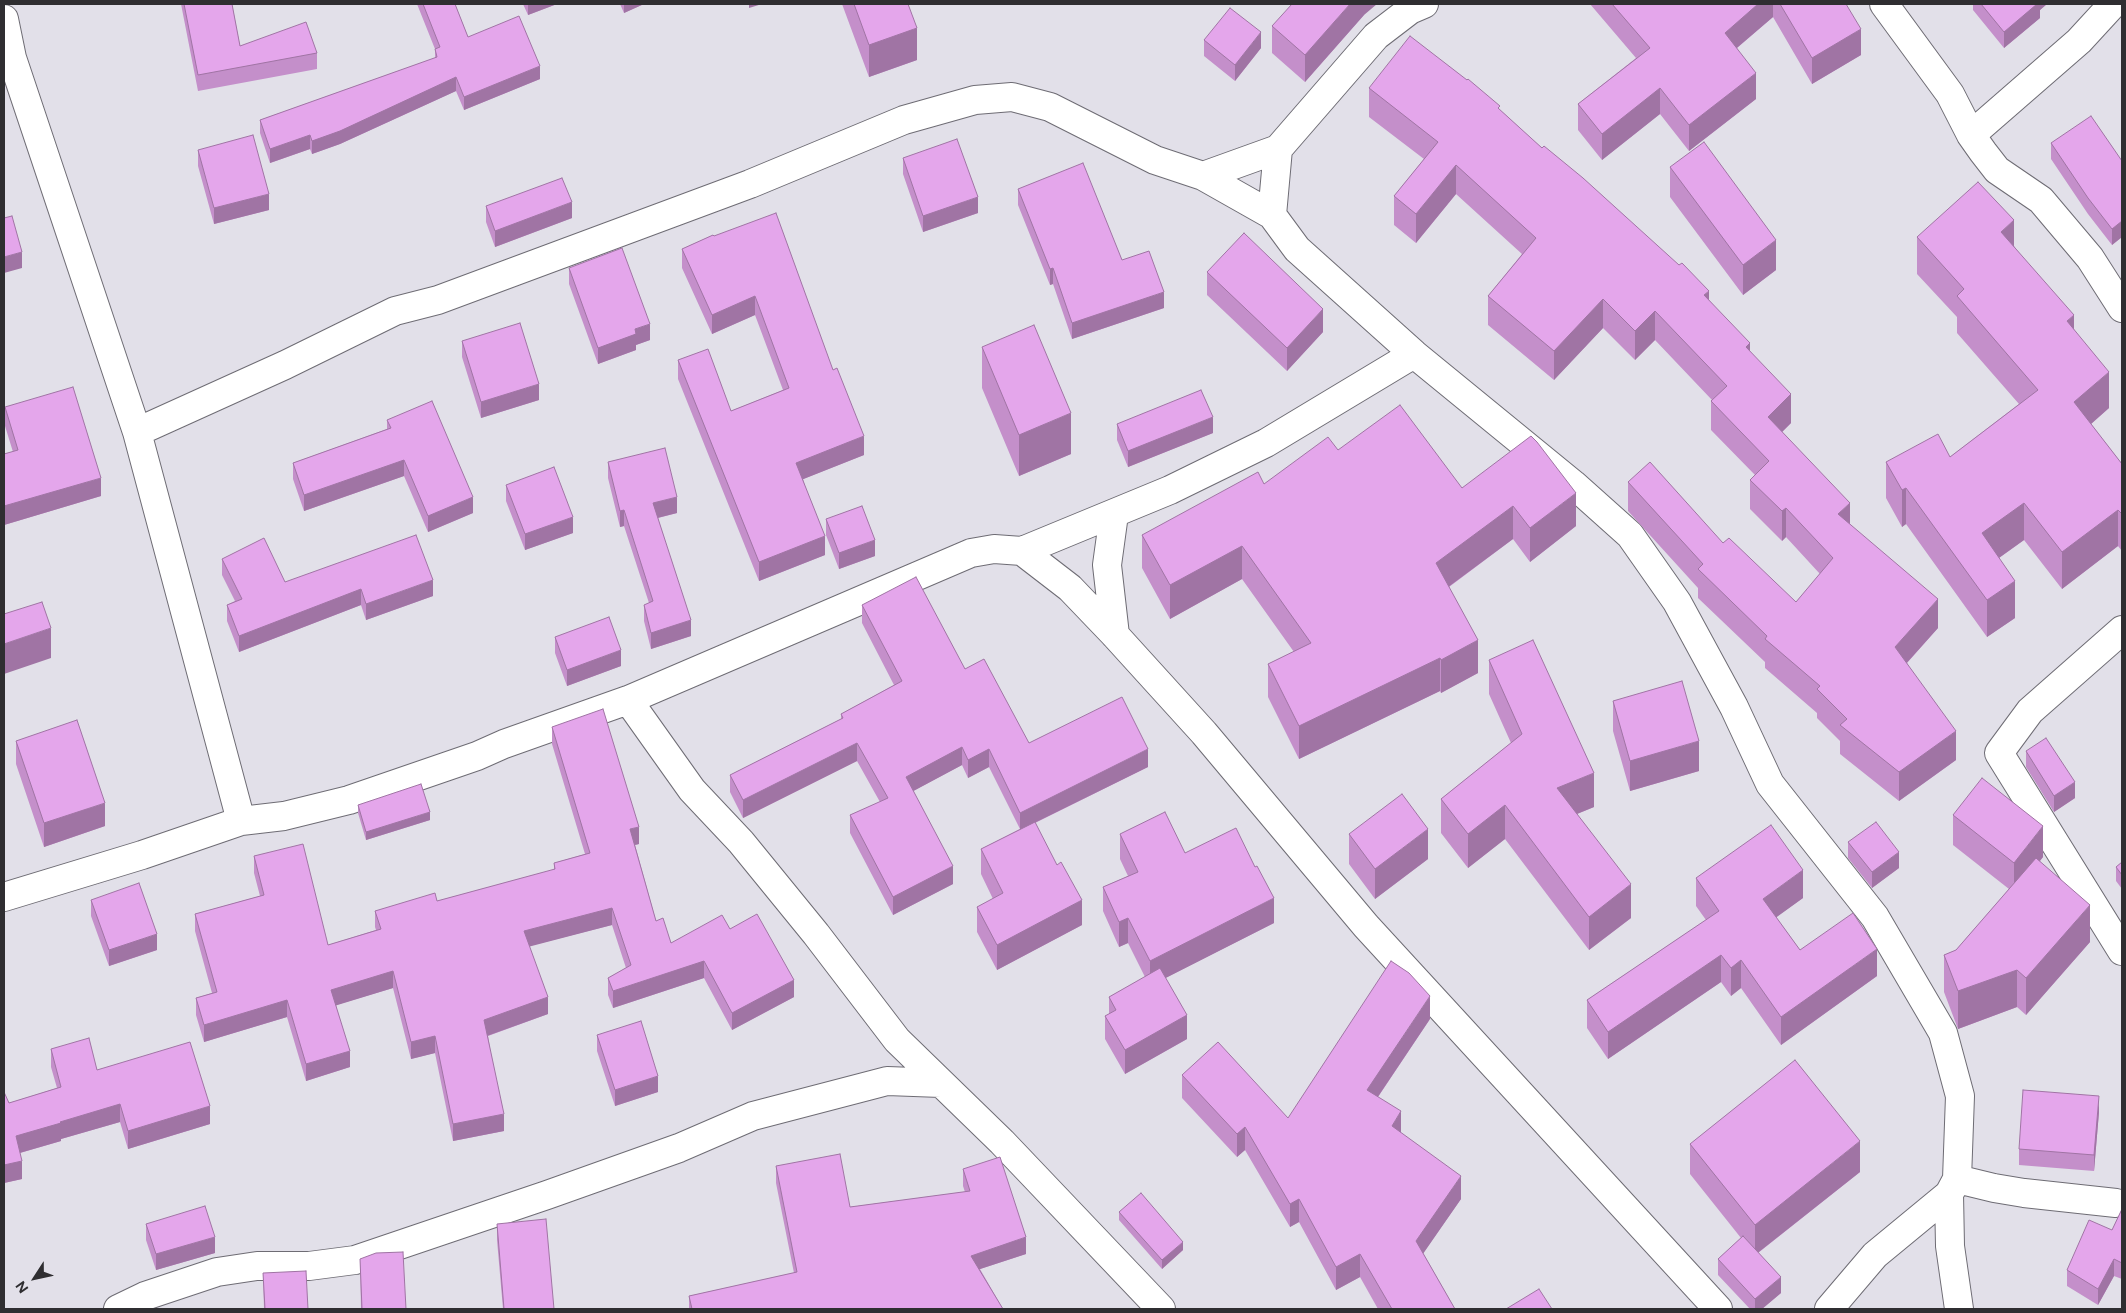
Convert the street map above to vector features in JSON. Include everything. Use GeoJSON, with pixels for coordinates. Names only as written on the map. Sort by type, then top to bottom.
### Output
{"type":"FeatureCollection","features":[{"type":"Feature","properties":{"kind":"street"},"geometry":{"type":"LineString","coordinates":[[1203,176],[1278,149],[1376,36],[1410,10],[1424,4]]}},
{"type":"Feature","properties":{"kind":"street"},"geometry":{"type":"LineString","coordinates":[[1884,4],[1950,94],[1971,135],[1997,170],[2041,200],[2090,258],[2122,308]]}},
{"type":"Feature","properties":{"kind":"street"},"geometry":{"type":"LineString","coordinates":[[1971,135],[2079,41],[2113,4]]}},
{"type":"Feature","properties":{"kind":"street"},"geometry":{"type":"LineString","coordinates":[[4,19],[12,58],[136,432],[242,821]]}},
{"type":"Feature","properties":{"kind":"street"},"geometry":{"type":"LineString","coordinates":[[136,432],[285,365],[395,311],[438,300],[750,184],[904,120],[975,100],[1012,97],[1050,107],[1155,160],[1203,176],[1272,215],[1296,248],[1414,354],[1573,484],[1630,535],[1677,602],[1734,707],[1770,784],[1876,917],[1943,1033],[1960,1096],[1950,1246],[1958,1309]]}},
{"type":"Feature","properties":{"kind":"street"},"geometry":{"type":"LineString","coordinates":[[1272,215],[1278,149]]}},
{"type":"Feature","properties":{"kind":"street"},"geometry":{"type":"LineString","coordinates":[[4,897],[142,855],[242,821],[284,816],[349,800],[477,756],[504,744],[628,700],[971,553],[994,549],[1022,551],[1170,490],[1266,443],[1414,354]]}},
{"type":"Feature","properties":{"kind":"street"},"geometry":{"type":"LineString","coordinates":[[1114,514],[1107,565],[1115,635]]}},
{"type":"Feature","properties":{"kind":"street"},"geometry":{"type":"LineString","coordinates":[[1022,551],[1070,588],[1115,635],[1204,733],[1366,926],[1718,1309]]}},
{"type":"Feature","properties":{"kind":"street"},"geometry":{"type":"LineString","coordinates":[[2122,630],[2030,711],[1999,753],[2122,951]]}},
{"type":"Feature","properties":{"kind":"street"},"geometry":{"type":"LineString","coordinates":[[628,700],[692,790],[741,842],[816,934],[897,1040],[940,1084],[1002,1142],[1161,1309]]}},
{"type":"Feature","properties":{"kind":"street"},"geometry":{"type":"LineString","coordinates":[[887,1081],[897,1040]]}},
{"type":"Feature","properties":{"kind":"street"},"geometry":{"type":"LineString","coordinates":[[118,1309],[145,1296],[217,1272],[257,1266],[309,1266],[355,1260],[547,1196],[661,1154],[753,1116],[887,1081],[940,1084]]}},
{"type":"Feature","properties":{"kind":"street"},"geometry":{"type":"LineString","coordinates":[[1829,1309],[1875,1255],[1953,1187],[2009,1190],[2116,1203]]}},
{"type":"Feature","properties":{"kind":"building"},"geometry":{"type":"Polygon","coordinates":[[[184,4],[232,4],[240,46],[306,22],[317,53],[198,75],[184,4]]]}},
{"type":"Feature","properties":{"kind":"building"},"geometry":{"type":"Polygon","coordinates":[[[423,4],[455,4],[468,37],[519,16],[540,66],[464,97],[456,77],[340,131],[312,141],[310,135],[270,149],[260,120],[437,57],[435,49],[440,47],[423,4]]]}},
{"type":"Feature","properties":{"kind":"building"},"geometry":{"type":"Polygon","coordinates":[[[854,4],[908,4],[917,28],[869,45],[854,4]]]}},
{"type":"Feature","properties":{"kind":"building"},"geometry":{"type":"Polygon","coordinates":[[[1292,4],[1350,4],[1305,55],[1272,26],[1292,4]]]}},
{"type":"Feature","properties":{"kind":"building"},"geometry":{"type":"Polygon","coordinates":[[[1612,4],[1758,4],[1725,33],[1756,73],[1689,125],[1660,88],[1602,134],[1578,104],[1650,48],[1612,4]]]}},
{"type":"Feature","properties":{"kind":"building"},"geometry":{"type":"Polygon","coordinates":[[[1780,4],[1846,4],[1861,29],[1812,58],[1780,4]]]}},
{"type":"Feature","properties":{"kind":"building"},"geometry":{"type":"Polygon","coordinates":[[[1981,4],[2037,4],[2004,32],[1981,4]]]}},
{"type":"Feature","properties":{"kind":"building"},"geometry":{"type":"Polygon","coordinates":[[[1230,8],[1261,32],[1235,65],[1204,40],[1230,8]]]}},
{"type":"Feature","properties":{"kind":"building"},"geometry":{"type":"Polygon","coordinates":[[[1410,36],[1468,79],[1500,106],[1498,108],[1542,148],[1544,146],[1583,178],[1679,265],[1682,263],[1709,291],[1704,295],[1750,343],[1746,347],[1791,394],[1768,417],[1850,503],[1838,514],[1938,599],[1895,647],[1956,731],[1899,772],[1840,725],[1847,719],[1817,689],[1820,686],[1765,639],[1767,636],[1698,569],[1703,564],[1628,482],[1650,462],[1723,543],[1729,538],[1796,602],[1833,558],[1786,508],[1782,511],[1750,480],[1769,461],[1711,401],[1727,386],[1655,311],[1635,331],[1603,299],[1554,351],[1488,296],[1536,238],[1456,165],[1416,214],[1394,196],[1438,142],[1369,88],[1410,36]]]}},
{"type":"Feature","properties":{"kind":"building"},"geometry":{"type":"Polygon","coordinates":[[[2091,116],[2122,161],[2122,221],[2112,229],[2088,198],[2051,143],[2091,116]]]}},
{"type":"Feature","properties":{"kind":"building"},"geometry":{"type":"Polygon","coordinates":[[[253,135],[269,194],[214,208],[198,150],[253,135]]]}},
{"type":"Feature","properties":{"kind":"building"},"geometry":{"type":"Polygon","coordinates":[[[957,139],[978,197],[923,216],[903,158],[957,139]]]}},
{"type":"Feature","properties":{"kind":"building"},"geometry":{"type":"Polygon","coordinates":[[[1704,142],[1776,240],[1743,265],[1670,167],[1704,142]]]}},
{"type":"Feature","properties":{"kind":"building"},"geometry":{"type":"Polygon","coordinates":[[[1083,163],[1122,260],[1149,251],[1164,292],[1072,323],[1053,268],[1050,269],[1018,189],[1083,163]]]}},
{"type":"Feature","properties":{"kind":"building"},"geometry":{"type":"Polygon","coordinates":[[[562,178],[572,202],[495,231],[486,206],[562,178]]]}},
{"type":"Feature","properties":{"kind":"building"},"geometry":{"type":"Polygon","coordinates":[[[1978,182],[2014,220],[2001,232],[2074,315],[2067,321],[2109,372],[2074,402],[2122,464],[2122,514],[2118,510],[2062,552],[2024,503],[1982,533],[2015,581],[1987,600],[1906,488],[1902,490],[1886,462],[1938,434],[1950,457],[2038,390],[1957,296],[1964,289],[1917,237],[1978,182]]]}},
{"type":"Feature","properties":{"kind":"building"},"geometry":{"type":"Polygon","coordinates":[[[776,213],[833,370],[837,368],[864,436],[796,463],[825,536],[759,562],[678,360],[708,349],[731,411],[789,388],[755,296],[712,315],[682,249],[713,235],[776,213]]]}},
{"type":"Feature","properties":{"kind":"building"},"geometry":{"type":"Polygon","coordinates":[[[12,216],[22,252],[4,257],[4,218],[12,216]]]}},
{"type":"Feature","properties":{"kind":"building"},"geometry":{"type":"Polygon","coordinates":[[[1244,233],[1323,309],[1287,348],[1207,272],[1244,233]]]}},
{"type":"Feature","properties":{"kind":"building"},"geometry":{"type":"Polygon","coordinates":[[[622,248],[650,324],[635,329],[636,334],[598,348],[569,268],[622,248]]]}},
{"type":"Feature","properties":{"kind":"building"},"geometry":{"type":"Polygon","coordinates":[[[520,323],[539,384],[481,402],[462,341],[520,323]]]}},
{"type":"Feature","properties":{"kind":"building"},"geometry":{"type":"Polygon","coordinates":[[[1034,325],[1071,413],[1019,435],[982,347],[1034,325]]]}},
{"type":"Feature","properties":{"kind":"building"},"geometry":{"type":"Polygon","coordinates":[[[73,387],[101,478],[4,506],[4,454],[18,450],[5,407],[73,387]]]}},
{"type":"Feature","properties":{"kind":"building"},"geometry":{"type":"Polygon","coordinates":[[[1201,390],[1213,417],[1128,451],[1117,424],[1201,390]]]}},
{"type":"Feature","properties":{"kind":"building"},"geometry":{"type":"Polygon","coordinates":[[[432,401],[473,497],[428,516],[404,460],[304,495],[293,463],[391,428],[387,420],[432,401]]]}},
{"type":"Feature","properties":{"kind":"building"},"geometry":{"type":"Polygon","coordinates":[[[1400,405],[1462,488],[1531,436],[1576,493],[1530,528],[1513,506],[1436,563],[1478,640],[1441,660],[1440,658],[1299,726],[1268,664],[1311,643],[1242,546],[1170,585],[1142,535],[1258,472],[1264,484],[1328,437],[1338,450],[1400,405]]]}},
{"type":"Feature","properties":{"kind":"building"},"geometry":{"type":"Polygon","coordinates":[[[665,448],[677,497],[653,503],[691,620],[651,633],[644,605],[653,601],[624,510],[620,511],[608,462],[665,448]]]}},
{"type":"Feature","properties":{"kind":"building"},"geometry":{"type":"Polygon","coordinates":[[[554,467],[573,517],[525,534],[506,485],[554,467]]]}},
{"type":"Feature","properties":{"kind":"building"},"geometry":{"type":"Polygon","coordinates":[[[862,506],[875,540],[839,553],[826,519],[862,506]]]}},
{"type":"Feature","properties":{"kind":"building"},"geometry":{"type":"Polygon","coordinates":[[[416,535],[433,580],[366,604],[361,589],[239,636],[227,605],[242,599],[222,559],[264,538],[285,582],[416,535]]]}},
{"type":"Feature","properties":{"kind":"building"},"geometry":{"type":"Polygon","coordinates":[[[916,577],[965,669],[984,659],[1029,743],[1122,697],[1148,749],[1020,813],[989,749],[968,760],[962,747],[906,777],[953,866],[893,897],[850,815],[888,798],[857,743],[743,800],[730,775],[843,718],[841,714],[902,681],[862,605],[916,577]]]}},
{"type":"Feature","properties":{"kind":"building"},"geometry":{"type":"Polygon","coordinates":[[[42,602],[51,628],[4,644],[4,614],[42,602]]]}},
{"type":"Feature","properties":{"kind":"building"},"geometry":{"type":"Polygon","coordinates":[[[609,617],[621,650],[567,670],[555,637],[609,617]]]}},
{"type":"Feature","properties":{"kind":"building"},"geometry":{"type":"Polygon","coordinates":[[[1533,640],[1594,773],[1557,788],[1631,884],[1589,917],[1505,805],[1468,834],[1441,799],[1522,734],[1489,660],[1533,640]]]}},
{"type":"Feature","properties":{"kind":"building"},"geometry":{"type":"Polygon","coordinates":[[[1682,681],[1699,741],[1630,761],[1613,701],[1682,681]]]}},
{"type":"Feature","properties":{"kind":"building"},"geometry":{"type":"Polygon","coordinates":[[[603,709],[639,827],[630,829],[656,921],[663,918],[671,943],[722,915],[730,929],[757,914],[794,980],[732,1013],[704,961],[613,991],[608,978],[631,965],[612,908],[524,931],[548,997],[484,1020],[504,1114],[453,1124],[435,1036],[411,1042],[393,971],[331,990],[350,1051],[306,1064],[287,1000],[204,1025],[196,998],[217,992],[195,914],[264,895],[254,856],[303,844],[328,945],[381,929],[375,911],[435,893],[437,901],[555,869],[554,863],[590,853],[552,727],[603,709]]]}},
{"type":"Feature","properties":{"kind":"building"},"geometry":{"type":"Polygon","coordinates":[[[77,720],[105,803],[44,823],[16,741],[77,720]]]}},
{"type":"Feature","properties":{"kind":"building"},"geometry":{"type":"Polygon","coordinates":[[[2046,738],[2075,782],[2054,796],[2026,751],[2046,738]]]}},
{"type":"Feature","properties":{"kind":"building"},"geometry":{"type":"Polygon","coordinates":[[[1982,778],[2043,826],[2014,863],[1953,815],[1982,778]]]}},
{"type":"Feature","properties":{"kind":"building"},"geometry":{"type":"Polygon","coordinates":[[[421,784],[430,812],[366,832],[358,805],[421,784]]]}},
{"type":"Feature","properties":{"kind":"building"},"geometry":{"type":"Polygon","coordinates":[[[1402,794],[1428,829],[1375,869],[1349,834],[1402,794]]]}},
{"type":"Feature","properties":{"kind":"building"},"geometry":{"type":"Polygon","coordinates":[[[1165,812],[1185,853],[1236,828],[1255,867],[1257,866],[1274,898],[1150,961],[1128,918],[1119,922],[1103,887],[1138,872],[1120,834],[1165,812]]]}},
{"type":"Feature","properties":{"kind":"building"},"geometry":{"type":"Polygon","coordinates":[[[1035,822],[1057,865],[1061,862],[1082,900],[997,945],[977,907],[1003,893],[981,849],[1035,822]]]}},
{"type":"Feature","properties":{"kind":"building"},"geometry":{"type":"Polygon","coordinates":[[[1876,822],[1899,852],[1872,872],[1848,842],[1876,822]]]}},
{"type":"Feature","properties":{"kind":"building"},"geometry":{"type":"Polygon","coordinates":[[[1771,825],[1803,870],[1763,899],[1800,950],[1853,913],[1877,949],[1781,1017],[1741,960],[1731,968],[1721,955],[1608,1032],[1587,1000],[1719,911],[1696,878],[1771,825]]]}},
{"type":"Feature","properties":{"kind":"building"},"geometry":{"type":"Polygon","coordinates":[[[2036,858],[2090,905],[2026,978],[2017,970],[1958,991],[1944,955],[1956,950],[2036,858]]]}},
{"type":"Feature","properties":{"kind":"building"},"geometry":{"type":"Polygon","coordinates":[[[2122,862],[2122,875],[2116,867],[2122,862]]]}},
{"type":"Feature","properties":{"kind":"building"},"geometry":{"type":"Polygon","coordinates":[[[139,883],[157,934],[109,950],[91,900],[139,883]]]}},
{"type":"Feature","properties":{"kind":"building"},"geometry":{"type":"Polygon","coordinates":[[[1391,961],[1409,973],[1430,996],[1367,1090],[1401,1111],[1392,1126],[1461,1176],[1416,1241],[1455,1309],[1392,1309],[1360,1254],[1336,1267],[1299,1199],[1290,1204],[1245,1127],[1237,1134],[1182,1075],[1218,1042],[1288,1118],[1391,961]]]}},
{"type":"Feature","properties":{"kind":"building"},"geometry":{"type":"Polygon","coordinates":[[[1160,968],[1187,1015],[1125,1050],[1105,1016],[1116,1010],[1109,997],[1160,968]]]}},
{"type":"Feature","properties":{"kind":"building"},"geometry":{"type":"Polygon","coordinates":[[[641,1021],[658,1076],[615,1090],[597,1035],[641,1021]]]}},
{"type":"Feature","properties":{"kind":"building"},"geometry":{"type":"Polygon","coordinates":[[[89,1038],[97,1070],[190,1042],[210,1106],[128,1131],[120,1104],[16,1136],[22,1161],[4,1165],[4,1092],[9,1103],[61,1087],[51,1049],[89,1038]]]}},
{"type":"Feature","properties":{"kind":"building"},"geometry":{"type":"Polygon","coordinates":[[[1795,1060],[1860,1141],[1755,1225],[1690,1144],[1795,1060]]]}},
{"type":"Feature","properties":{"kind":"building"},"geometry":{"type":"Polygon","coordinates":[[[2023,1090],[2099,1096],[2094,1155],[2019,1149],[2023,1090]]]}},
{"type":"Feature","properties":{"kind":"building"},"geometry":{"type":"Polygon","coordinates":[[[840,1154],[850,1207],[970,1191],[963,1169],[1000,1157],[1026,1237],[971,1256],[1003,1309],[692,1309],[689,1296],[797,1272],[776,1166],[840,1154]]]}},
{"type":"Feature","properties":{"kind":"building"},"geometry":{"type":"Polygon","coordinates":[[[1141,1193],[1183,1242],[1162,1260],[1119,1212],[1141,1193]]]}},
{"type":"Feature","properties":{"kind":"building"},"geometry":{"type":"Polygon","coordinates":[[[205,1206],[215,1237],[156,1254],[146,1224],[205,1206]]]}},
{"type":"Feature","properties":{"kind":"building"},"geometry":{"type":"Polygon","coordinates":[[[2122,1209],[2122,1263],[2114,1259],[2098,1289],[2067,1270],[2089,1220],[2112,1230],[2122,1209]]]}},
{"type":"Feature","properties":{"kind":"building"},"geometry":{"type":"Polygon","coordinates":[[[546,1219],[554,1309],[504,1309],[497,1224],[546,1219]]]}},
{"type":"Feature","properties":{"kind":"building"},"geometry":{"type":"Polygon","coordinates":[[[1743,1236],[1781,1277],[1755,1299],[1718,1259],[1743,1236]]]}},
{"type":"Feature","properties":{"kind":"building"},"geometry":{"type":"Polygon","coordinates":[[[403,1252],[406,1309],[362,1309],[360,1259],[376,1253],[403,1252]]]}},
{"type":"Feature","properties":{"kind":"building"},"geometry":{"type":"Polygon","coordinates":[[[306,1271],[308,1309],[265,1309],[263,1273],[306,1271]]]}},
{"type":"Feature","properties":{"kind":"building"},"geometry":{"type":"Polygon","coordinates":[[[1539,1289],[1552,1309],[1506,1309],[1539,1289]]]}}]}
